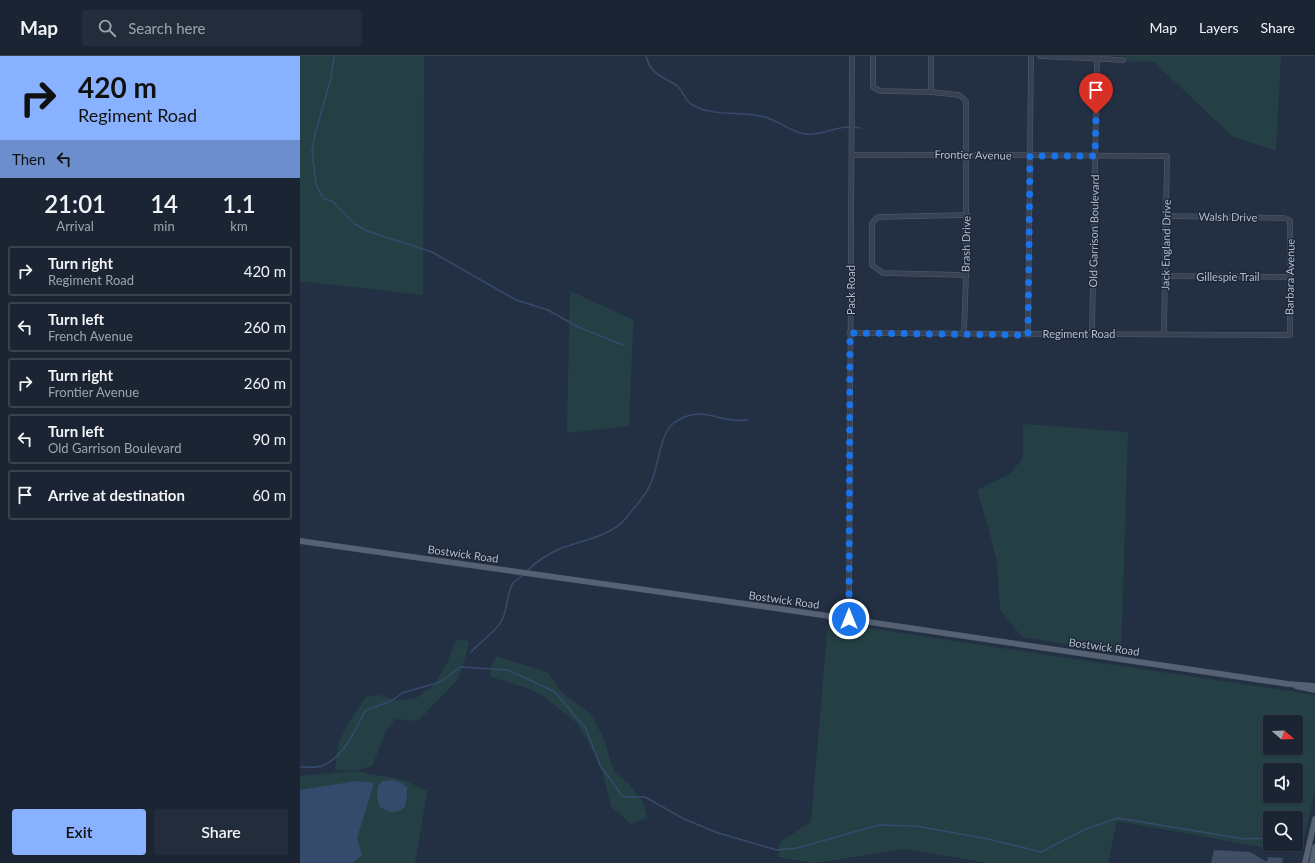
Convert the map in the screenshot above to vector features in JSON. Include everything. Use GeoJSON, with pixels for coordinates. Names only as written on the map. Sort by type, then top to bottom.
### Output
{"type":"FeatureCollection","features":[{"type":"Feature","properties":{"kind":"main road","name":"Bostwick Road"},"geometry":{"type":"LineString","coordinates":[[300,541],[849,619],[1288,684],[1315,690]]}},
{"type":"Feature","properties":{"kind":"main road","name":"Bostwick Road"},"geometry":{"type":"LineString","coordinates":[[1288,684],[1315,686]]}},
{"type":"Feature","properties":{"kind":"main road"},"geometry":{"type":"LineString","coordinates":[[1305,863],[1315,819]]}},
{"type":"Feature","properties":{"kind":"main road"},"geometry":{"type":"LineString","coordinates":[[1312,863],[1315,847]]}},
{"type":"Feature","properties":{"kind":"street","name":"Pack Road"},"geometry":{"type":"LineString","coordinates":[[849,619],[852,56]]}},
{"type":"Feature","properties":{"kind":"street","name":"Brash Drive"},"geometry":{"type":"LineString","coordinates":[[873,56],[873,87],[880,91],[959,94],[966,101],[967,215],[964,334]]}},
{"type":"Feature","properties":{"kind":"street"},"geometry":{"type":"LineString","coordinates":[[931,56],[931,92]]}},
{"type":"Feature","properties":{"kind":"street"},"geometry":{"type":"LineString","coordinates":[[1028,335],[1031,56]]}},
{"type":"Feature","properties":{"kind":"street"},"geometry":{"type":"LineString","coordinates":[[1040,56],[1123,60]]}},
{"type":"Feature","properties":{"kind":"street","name":"Old Garrison Boulevard"},"geometry":{"type":"LineString","coordinates":[[1092,334],[1097,58]]}},
{"type":"Feature","properties":{"kind":"street","name":"Frontier Avenue"},"geometry":{"type":"LineString","coordinates":[[852,155],[967,154],[1030,156],[1167,156]]}},
{"type":"Feature","properties":{"kind":"street","name":"Jack England Drive"},"geometry":{"type":"LineString","coordinates":[[1164,334],[1167,156]]}},
{"type":"Feature","properties":{"kind":"street"},"geometry":{"type":"LineString","coordinates":[[966,275],[883,273],[872,266],[872,223],[878,216],[967,215]]}},
{"type":"Feature","properties":{"kind":"street","name":"Walsh Drive"},"geometry":{"type":"LineString","coordinates":[[1166,216],[1284,218],[1290,220]]}},
{"type":"Feature","properties":{"kind":"street","name":"Barbara Avenue"},"geometry":{"type":"LineString","coordinates":[[1290,220],[1290,336]]}},
{"type":"Feature","properties":{"kind":"street","name":"Gillespie Trail"},"geometry":{"type":"LineString","coordinates":[[1165,276],[1290,277]]}},
{"type":"Feature","properties":{"kind":"street","name":"Regiment Road"},"geometry":{"type":"LineString","coordinates":[[850,333],[1290,336]]}},
{"type":"Feature","properties":{"kind":"green space"},"geometry":{"type":"Polygon","coordinates":[[[300,56],[424,56],[423,295],[300,281],[300,56]]]}},
{"type":"Feature","properties":{"kind":"green space"},"geometry":{"type":"Polygon","coordinates":[[[1124,56],[1281,56],[1276,151],[1232,136],[1153,61],[1128,62],[1124,56]]]}},
{"type":"Feature","properties":{"kind":"green space"},"geometry":{"type":"Polygon","coordinates":[[[570,291],[634,320],[629,426],[567,433],[570,291]]]}},
{"type":"Feature","properties":{"kind":"green space"},"geometry":{"type":"Polygon","coordinates":[[[1023,424],[1128,432],[1121,653],[1022,637],[1000,609],[997,562],[977,490],[1010,474],[1023,458],[1023,424]]]}},
{"type":"Feature","properties":{"kind":"green space"},"geometry":{"type":"Polygon","coordinates":[[[828,622],[1315,695],[1315,788],[1303,845],[1303,811],[1263,811],[1263,847],[1117,821],[1108,863],[989,863],[905,849],[815,863],[778,857],[780,842],[811,822],[828,622]]]}},
{"type":"Feature","properties":{"kind":"green space"},"geometry":{"type":"Polygon","coordinates":[[[456,640],[469,641],[458,679],[418,721],[395,719],[386,731],[372,766],[358,770],[335,770],[338,745],[347,726],[366,697],[380,695],[397,701],[416,698],[435,684],[447,663],[456,640]]]}},
{"type":"Feature","properties":{"kind":"green space"},"geometry":{"type":"Polygon","coordinates":[[[496,656],[547,672],[562,693],[586,710],[593,718],[604,739],[614,772],[628,783],[643,802],[647,818],[631,824],[611,807],[604,777],[594,753],[577,723],[543,696],[527,688],[491,677],[490,669],[496,656]]]}},
{"type":"Feature","properties":{"kind":"green space"},"geometry":{"type":"Polygon","coordinates":[[[354,771],[404,780],[427,791],[415,863],[300,863],[300,776],[354,771]]]}},
{"type":"Feature","properties":{"kind":"green space"},"geometry":{"type":"Polygon","coordinates":[[[1284,851],[1302,851],[1301,854],[1284,851]]]}},
{"type":"Feature","properties":{"kind":"water"},"geometry":{"type":"Polygon","coordinates":[[[392,780],[407,787],[405,807],[396,812],[386,811],[380,807],[377,797],[378,786],[383,781],[392,780]]]}},
{"type":"Feature","properties":{"kind":"water"},"geometry":{"type":"Polygon","coordinates":[[[357,781],[374,783],[357,838],[362,855],[353,863],[300,863],[300,790],[357,781]]]}},
{"type":"Feature","properties":{"kind":"building"},"geometry":{"type":"Polygon","coordinates":[[[1214,850],[1250,852],[1267,862],[1268,857],[1283,858],[1282,863],[1211,863],[1214,850]]]}},
{"type":"Feature","properties":{"kind":"waterway"},"geometry":{"type":"LineString","coordinates":[[334,56],[331,78],[315,134],[312,151],[316,184],[324,199],[332,201],[355,224],[367,231],[432,252],[516,300],[548,310],[578,327],[623,345]]}},
{"type":"Feature","properties":{"kind":"waterway"},"geometry":{"type":"LineString","coordinates":[[646,56],[654,71],[676,85],[689,102],[699,108],[708,111],[765,117],[805,134],[817,134],[839,128],[850,127]]}},
{"type":"Feature","properties":{"kind":"waterway"},"geometry":{"type":"LineString","coordinates":[[854,127],[860,128]]}},
{"type":"Feature","properties":{"kind":"waterway"},"geometry":{"type":"LineString","coordinates":[[527,571],[538,561],[559,549],[605,534],[620,524],[627,517],[648,489],[653,478],[662,442],[670,427],[675,422],[694,414],[711,415],[728,419],[748,420]]}},
{"type":"Feature","properties":{"kind":"waterway"},"geometry":{"type":"LineString","coordinates":[[471,652],[499,625],[504,616],[511,587],[513,583],[523,575]]}},
{"type":"Feature","properties":{"kind":"waterway"},"geometry":{"type":"LineString","coordinates":[[300,767],[320,767],[330,762],[348,743],[365,711],[393,700],[402,693],[440,682],[461,667],[508,670],[555,692],[586,729],[600,765],[623,797],[645,797],[684,819],[718,833],[777,850],[797,848],[879,825],[916,826],[988,839],[1041,852],[1086,829],[1118,818],[1244,839],[1263,838]]}},
{"type":"Feature","properties":{"kind":"route"},"geometry":{"type":"LineString","coordinates":[[849,619],[850,333],[1028,335],[1030,156],[1095,156],[1096,114]]}}]}
